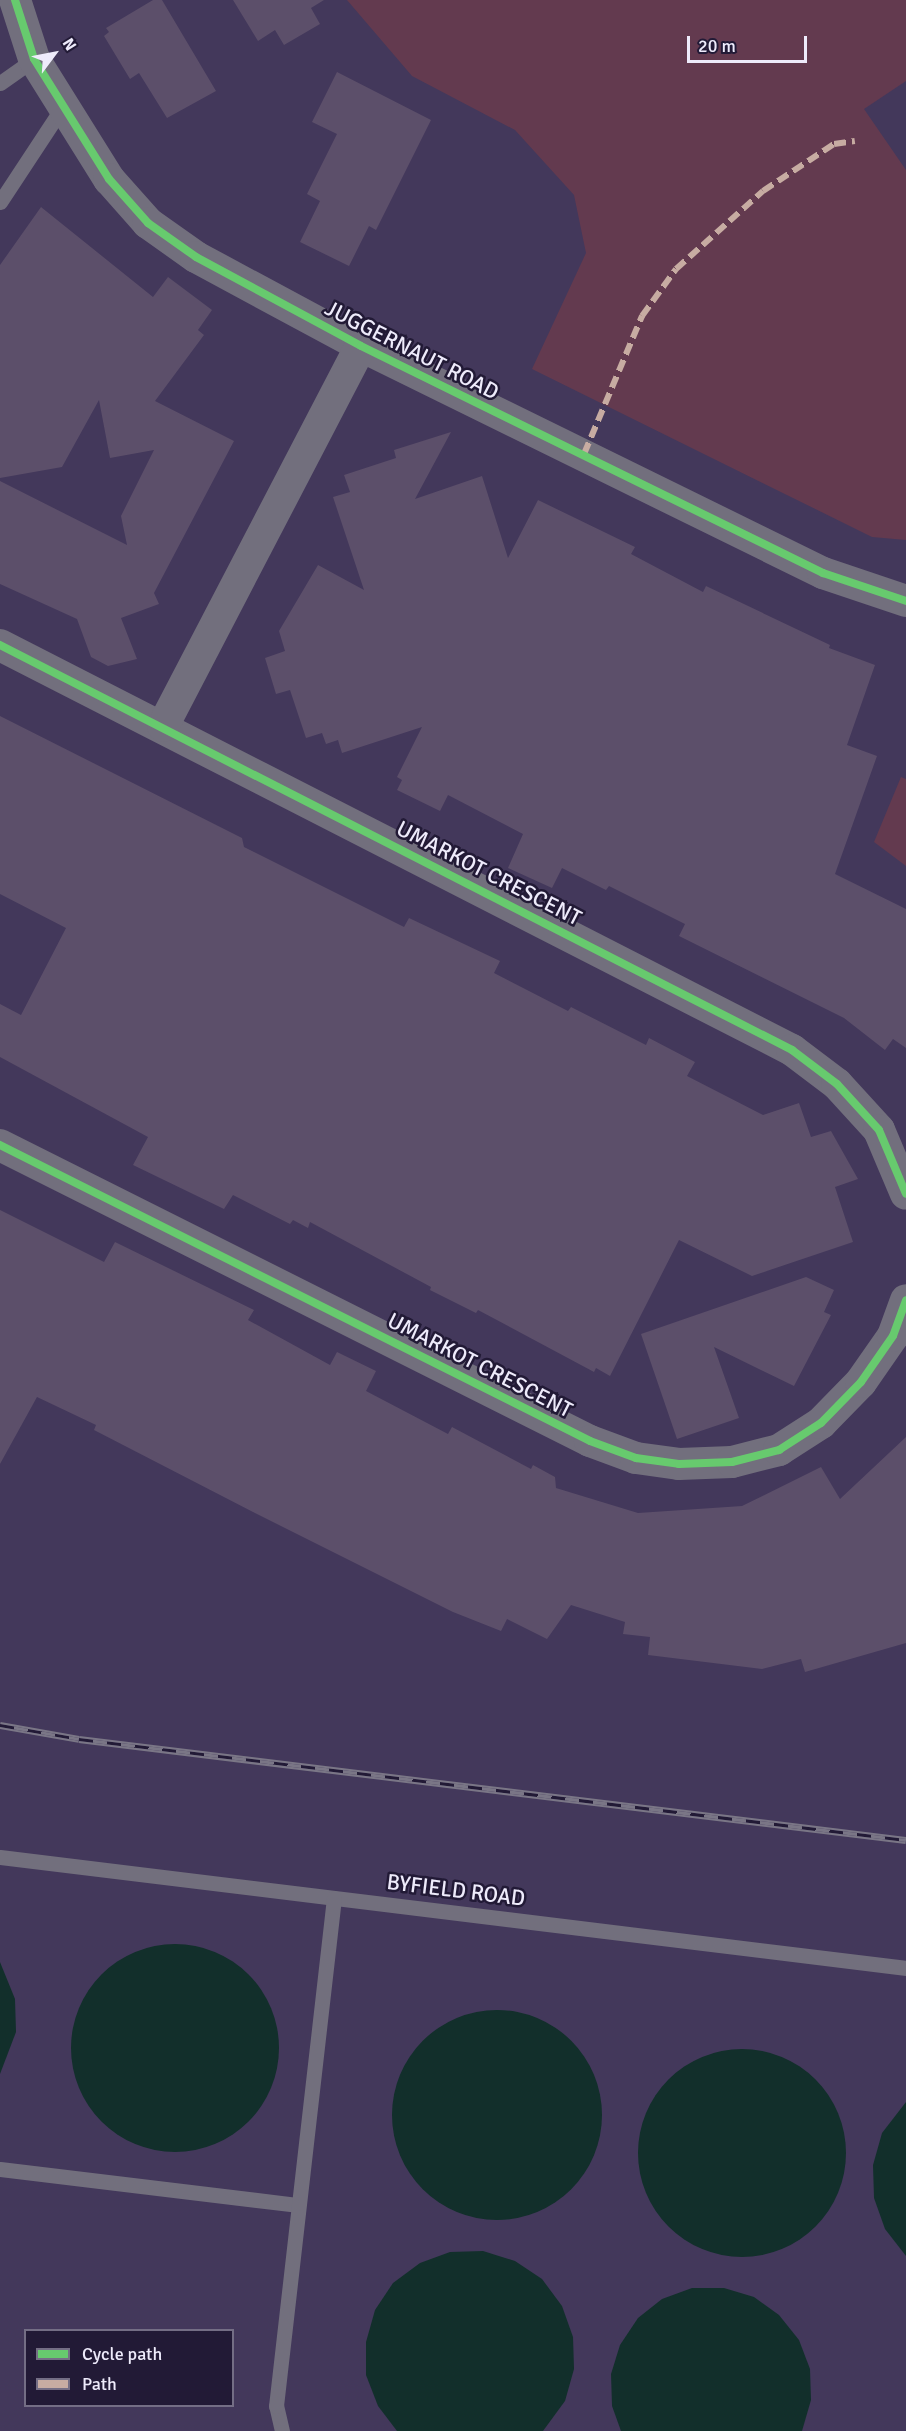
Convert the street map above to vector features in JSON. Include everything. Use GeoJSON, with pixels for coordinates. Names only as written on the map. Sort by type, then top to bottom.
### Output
{"type":"FeatureCollection","features":[{"type":"Feature","properties":{"kind":"street","name":"JUGGERNAUT ROAD"},"geometry":{"type":"LineString","coordinates":[[15,0],[34,59],[62,108],[109,179],[148,223],[196,257],[361,346],[823,573],[906,601]]}},
{"type":"Feature","properties":{"kind":"street"},"geometry":{"type":"LineString","coordinates":[[163,726],[361,346]]}},
{"type":"Feature","properties":{"kind":"street","name":"UMARKOT CRESCENT"},"geometry":{"type":"LineString","coordinates":[[0,645],[163,726],[792,1050],[837,1084],[879,1130],[906,1194]]}},
{"type":"Feature","properties":{"kind":"street","name":"UMARKOT CRESCENT"},"geometry":{"type":"LineString","coordinates":[[0,1145],[590,1441],[636,1458],[680,1464],[732,1462],[779,1450],[821,1423],[861,1382],[893,1336],[906,1300]]}},
{"type":"Feature","properties":{"kind":"lane"},"geometry":{"type":"LineString","coordinates":[[0,83],[34,59]]}},
{"type":"Feature","properties":{"kind":"lane"},"geometry":{"type":"LineString","coordinates":[[0,202],[62,108]]}},
{"type":"Feature","properties":{"kind":"lane","name":"BYFIELD ROAD"},"geometry":{"type":"LineString","coordinates":[[0,1857],[906,1968]]}},
{"type":"Feature","properties":{"kind":"lane"},"geometry":{"type":"LineString","coordinates":[[282,2431],[276,2406],[297,2205],[334,1898]]}},
{"type":"Feature","properties":{"kind":"lane"},"geometry":{"type":"LineString","coordinates":[[0,2169],[297,2205]]}},
{"type":"Feature","properties":{"kind":"shaded area"},"geometry":{"type":"Polygon","coordinates":[[[347,0],[906,0],[906,81],[864,109],[906,170],[906,540],[872,537],[532,369],[586,253],[574,195],[515,130],[412,76],[347,0]]]}},
{"type":"Feature","properties":{"kind":"shaded area"},"geometry":{"type":"Polygon","coordinates":[[[901,777],[906,779],[906,866],[874,842],[901,777]]]}},
{"type":"Feature","properties":{"kind":"shaded area"},"geometry":{"type":"Polygon","coordinates":[[[165,1944],[185,1944],[215,1951],[233,1961],[249,1974],[262,1990],[272,2008],[279,2048],[272,2088],[262,2106],[249,2122],[233,2135],[215,2145],[185,2152],[165,2152],[135,2145],[109,2129],[94,2114],[78,2088],[71,2058],[71,2038],[78,2008],[94,1982],[109,1967],[135,1951],[165,1944]]]}},
{"type":"Feature","properties":{"kind":"shaded area"},"geometry":{"type":"Polygon","coordinates":[[[0,1962],[15,1999],[16,2032],[0,2074],[0,1962]]]}},
{"type":"Feature","properties":{"kind":"shaded area"},"geometry":{"type":"Polygon","coordinates":[[[497,2010],[517,2012],[537,2018],[555,2028],[571,2041],[584,2057],[594,2075],[600,2095],[602,2115],[600,2135],[594,2155],[584,2173],[571,2189],[555,2202],[537,2212],[517,2218],[497,2220],[477,2218],[457,2212],[439,2202],[423,2189],[410,2173],[400,2155],[394,2135],[392,2115],[394,2095],[400,2075],[410,2057],[423,2041],[439,2028],[457,2018],[477,2012],[497,2010]]]}},
{"type":"Feature","properties":{"kind":"shaded area"},"geometry":{"type":"Polygon","coordinates":[[[732,2049],[752,2049],[772,2053],[791,2061],[816,2079],[829,2095],[838,2113],[846,2143],[842,2183],[838,2193],[829,2211],[816,2227],[800,2240],[772,2253],[752,2257],[732,2257],[712,2253],[693,2245],[676,2234],[661,2219],[642,2183],[638,2163],[638,2143],[642,2123],[650,2104],[661,2087],[676,2072],[712,2053],[732,2049]]]}},
{"type":"Feature","properties":{"kind":"shaded area"},"geometry":{"type":"Polygon","coordinates":[[[906,2102],[906,2256],[885,2229],[874,2198],[873,2165],[882,2133],[906,2102]]]}},
{"type":"Feature","properties":{"kind":"shaded area"},"geometry":{"type":"Polygon","coordinates":[[[483,2251],[515,2261],[542,2279],[562,2306],[573,2337],[574,2369],[565,2401],[543,2431],[397,2431],[378,2406],[366,2375],[366,2342],[375,2310],[393,2283],[420,2263],[450,2252],[483,2251]]]}},
{"type":"Feature","properties":{"kind":"shaded area"},"geometry":{"type":"Polygon","coordinates":[[[692,2288],[724,2288],[754,2297],[779,2315],[799,2340],[810,2369],[811,2400],[802,2431],[621,2431],[612,2406],[611,2374],[620,2345],[638,2318],[662,2299],[692,2288]]]}},
{"type":"Feature","properties":{"kind":"building"},"geometry":{"type":"Polygon","coordinates":[[[153,0],[162,0],[216,91],[167,118],[139,73],[130,79],[104,36],[109,32],[106,28],[153,0]]]}},
{"type":"Feature","properties":{"kind":"building"},"geometry":{"type":"Polygon","coordinates":[[[233,0],[324,0],[311,8],[320,24],[284,45],[275,30],[258,41],[233,0]]]}},
{"type":"Feature","properties":{"kind":"building"},"geometry":{"type":"Polygon","coordinates":[[[337,72],[431,120],[376,230],[369,226],[349,266],[300,242],[320,201],[307,194],[337,134],[312,122],[337,72]]]}},
{"type":"Feature","properties":{"kind":"building"},"geometry":{"type":"Polygon","coordinates":[[[41,207],[153,297],[168,277],[212,310],[198,330],[204,335],[155,401],[234,441],[154,593],[159,604],[121,618],[137,659],[108,666],[91,657],[77,619],[0,584],[0,481],[127,545],[121,516],[154,450],[110,458],[99,400],[62,467],[0,478],[0,265],[41,207]]]}},
{"type":"Feature","properties":{"kind":"building"},"geometry":{"type":"Polygon","coordinates":[[[451,432],[415,499],[482,476],[508,558],[538,500],[635,547],[631,554],[703,592],[706,586],[830,645],[829,648],[875,665],[847,745],[877,756],[835,874],[906,909],[906,1048],[893,1039],[885,1050],[844,1018],[679,936],[685,924],[609,886],[606,890],[562,868],[552,888],[508,868],[523,834],[448,795],[440,811],[397,790],[402,780],[397,777],[422,727],[342,753],[338,740],[326,744],[322,733],[306,738],[290,690],[276,694],[265,658],[285,651],[279,631],[318,565],[364,590],[333,497],[350,492],[344,475],[396,458],[394,450],[451,432]]]}},
{"type":"Feature","properties":{"kind":"building"},"geometry":{"type":"Polygon","coordinates":[[[0,716],[242,838],[244,847],[404,927],[409,918],[500,961],[494,973],[568,1011],[571,1007],[646,1045],[649,1038],[695,1062],[687,1076],[763,1115],[799,1103],[811,1137],[831,1131],[858,1179],[835,1187],[853,1242],[752,1276],[679,1240],[610,1376],[596,1368],[594,1372],[478,1310],[476,1313],[430,1290],[431,1287],[310,1222],[308,1228],[293,1220],[290,1224],[233,1195],[224,1209],[133,1165],[148,1137],[0,1057],[0,1004],[21,1015],[66,928],[0,894],[0,716]]]}},
{"type":"Feature","properties":{"kind":"building"},"geometry":{"type":"Polygon","coordinates":[[[0,1210],[104,1262],[115,1242],[254,1310],[248,1320],[330,1365],[337,1352],[376,1371],[366,1391],[448,1434],[452,1427],[531,1469],[533,1465],[555,1477],[556,1488],[638,1513],[742,1506],[821,1467],[840,1499],[906,1437],[906,1643],[805,1672],[801,1659],[762,1669],[648,1655],[650,1637],[623,1634],[625,1622],[571,1605],[547,1639],[507,1619],[501,1631],[453,1612],[253,1512],[94,1430],[96,1425],[37,1397],[0,1464],[0,1210]]]}},
{"type":"Feature","properties":{"kind":"building"},"geometry":{"type":"Polygon","coordinates":[[[806,1277],[834,1290],[824,1312],[831,1315],[794,1386],[714,1347],[739,1418],[677,1439],[641,1334],[806,1277]]]}},
{"type":"Feature","properties":{"kind":"railway"},"geometry":{"type":"LineString","coordinates":[[0,1725],[79,1739],[906,1840]]}},
{"type":"Feature","properties":{"kind":"marked path"},"geometry":{"type":"LineString","coordinates":[[584,454],[642,316],[676,269],[763,191],[834,144],[855,141]]}},
{"type":"Feature","properties":{"kind":"cycle path"},"geometry":{"type":"LineString","coordinates":[[15,0],[34,59],[109,179],[148,223],[196,257],[361,346],[823,573],[906,601]]}},
{"type":"Feature","properties":{"kind":"cycle path"},"geometry":{"type":"LineString","coordinates":[[0,645],[792,1050],[837,1084],[879,1130],[906,1194]]}},
{"type":"Feature","properties":{"kind":"cycle path"},"geometry":{"type":"LineString","coordinates":[[0,1145],[590,1441],[636,1458],[679,1464],[732,1462],[779,1450],[821,1423],[861,1382],[893,1336],[906,1300]]}}]}
